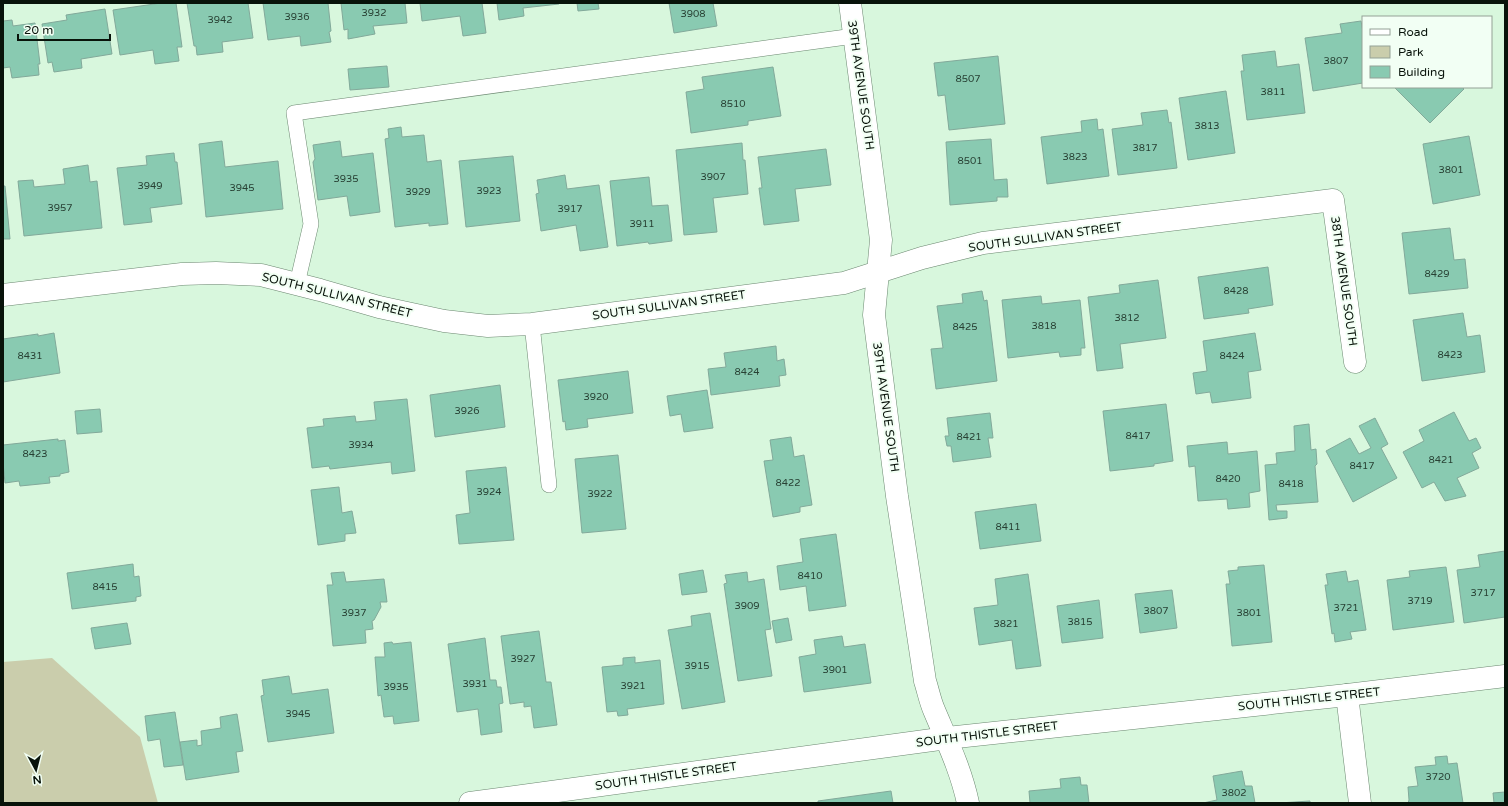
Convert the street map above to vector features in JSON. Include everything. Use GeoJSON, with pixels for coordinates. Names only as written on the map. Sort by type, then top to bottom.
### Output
{"type":"FeatureCollection","features":[{"type":"Feature","properties":{"kind":"street","name":"39TH AVENUE SOUTH"},"geometry":{"type":"LineString","coordinates":[[850,3],[881,240],[874,315],[897,496],[925,681],[934,709],[947,738],[960,774],[968,803]]}},
{"type":"Feature","properties":{"kind":"street","name":"SOUTH SULLIVAN STREET"},"geometry":{"type":"LineString","coordinates":[[3,295],[189,274],[216,273],[261,275],[379,307],[444,321],[488,326],[532,324],[844,283],[922,258],[983,244],[1333,200]]}},
{"type":"Feature","properties":{"kind":"street","name":"38TH AVENUE SOUTH"},"geometry":{"type":"LineString","coordinates":[[1333,200],[1355,362]]}},
{"type":"Feature","properties":{"kind":"street","name":"SOUTH THISTLE STREET"},"geometry":{"type":"LineString","coordinates":[[475,803],[947,738],[1347,695],[1505,676]]}},
{"type":"Feature","properties":{"kind":"street"},"geometry":{"type":"LineString","coordinates":[[1347,695],[1360,803]]}},
{"type":"Feature","properties":{"kind":"lane"},"geometry":{"type":"LineString","coordinates":[[297,284],[311,224],[294,113],[854,36]]}},
{"type":"Feature","properties":{"kind":"lane"},"geometry":{"type":"LineString","coordinates":[[532,324],[549,485]]}},
{"type":"Feature","properties":{"kind":"green space"},"geometry":{"type":"Polygon","coordinates":[[[52,658],[140,737],[158,803],[3,803],[3,662],[52,658]]]}},
{"type":"Feature","properties":{"kind":"building"},"geometry":{"type":"Polygon","coordinates":[[[161,3],[176,3],[182,47],[177,47],[179,61],[155,64],[153,50],[120,55],[113,10],[161,3]]]}},
{"type":"Feature","properties":{"kind":"building"},"geometry":{"type":"Polygon","coordinates":[[[187,3],[248,3],[253,38],[222,42],[223,52],[197,55],[196,46],[194,46],[187,3]]]}},
{"type":"Feature","properties":{"kind":"building"},"geometry":{"type":"Polygon","coordinates":[[[263,3],[328,3],[331,31],[329,32],[331,42],[301,46],[300,36],[268,40],[263,3]]]}},
{"type":"Feature","properties":{"kind":"building"},"geometry":{"type":"Polygon","coordinates":[[[341,3],[405,3],[407,23],[373,26],[375,34],[348,39],[348,29],[344,30],[341,3]]]}},
{"type":"Feature","properties":{"kind":"building"},"geometry":{"type":"Polygon","coordinates":[[[420,3],[482,3],[486,33],[463,36],[460,16],[422,21],[420,3]]]}},
{"type":"Feature","properties":{"kind":"building"},"geometry":{"type":"Polygon","coordinates":[[[497,3],[559,4],[523,8],[524,16],[499,20],[497,3]]]}},
{"type":"Feature","properties":{"kind":"building"},"geometry":{"type":"Polygon","coordinates":[[[577,3],[598,3],[599,9],[578,11],[577,3]]]}},
{"type":"Feature","properties":{"kind":"building"},"geometry":{"type":"Polygon","coordinates":[[[669,3],[713,3],[717,26],[674,33],[669,3]]]}},
{"type":"Feature","properties":{"kind":"building"},"geometry":{"type":"Polygon","coordinates":[[[105,9],[112,54],[81,59],[82,68],[54,72],[52,62],[48,63],[42,24],[67,20],[66,15],[105,9]]]}},
{"type":"Feature","properties":{"kind":"building"},"geometry":{"type":"Polygon","coordinates":[[[12,20],[13,26],[35,23],[40,64],[38,64],[39,75],[12,78],[10,67],[3,68],[3,21],[12,20]]]}},
{"type":"Feature","properties":{"kind":"building"},"geometry":{"type":"Polygon","coordinates":[[[1361,21],[1362,83],[1313,91],[1305,38],[1342,33],[1340,24],[1361,21]]]}},
{"type":"Feature","properties":{"kind":"building"},"geometry":{"type":"Polygon","coordinates":[[[1275,51],[1277,67],[1299,64],[1305,113],[1247,120],[1241,71],[1244,71],[1242,55],[1275,51]]]}},
{"type":"Feature","properties":{"kind":"building"},"geometry":{"type":"Polygon","coordinates":[[[998,56],[1005,124],[949,130],[945,95],[938,96],[934,63],[998,56]]]}},
{"type":"Feature","properties":{"kind":"building"},"geometry":{"type":"Polygon","coordinates":[[[387,66],[389,87],[350,90],[348,69],[387,66]]]}},
{"type":"Feature","properties":{"kind":"building"},"geometry":{"type":"Polygon","coordinates":[[[773,67],[781,116],[748,121],[748,125],[691,133],[686,92],[704,89],[702,77],[773,67]]]}},
{"type":"Feature","properties":{"kind":"building"},"geometry":{"type":"Polygon","coordinates":[[[1395,88],[1463,88],[1464,89],[1430,123],[1395,88]]]}},
{"type":"Feature","properties":{"kind":"building"},"geometry":{"type":"Polygon","coordinates":[[[1226,91],[1235,153],[1188,160],[1179,98],[1226,91]]]}},
{"type":"Feature","properties":{"kind":"building"},"geometry":{"type":"Polygon","coordinates":[[[1167,110],[1169,123],[1171,122],[1177,168],[1118,175],[1112,129],[1143,125],[1141,113],[1167,110]]]}},
{"type":"Feature","properties":{"kind":"building"},"geometry":{"type":"Polygon","coordinates":[[[1097,119],[1098,130],[1103,129],[1109,176],[1047,184],[1041,137],[1082,132],[1081,121],[1097,119]]]}},
{"type":"Feature","properties":{"kind":"building"},"geometry":{"type":"Polygon","coordinates":[[[401,127],[402,137],[424,135],[427,162],[441,160],[448,224],[429,226],[429,223],[395,227],[385,139],[389,138],[388,129],[401,127]]]}},
{"type":"Feature","properties":{"kind":"building"},"geometry":{"type":"Polygon","coordinates":[[[1469,136],[1480,195],[1433,204],[1423,144],[1469,136]]]}},
{"type":"Feature","properties":{"kind":"building"},"geometry":{"type":"Polygon","coordinates":[[[991,139],[994,180],[1007,179],[1008,197],[997,197],[997,201],[950,205],[946,142],[991,139]]]}},
{"type":"Feature","properties":{"kind":"building"},"geometry":{"type":"Polygon","coordinates":[[[222,141],[225,167],[278,161],[283,209],[206,217],[199,144],[222,141]]]}},
{"type":"Feature","properties":{"kind":"building"},"geometry":{"type":"Polygon","coordinates":[[[340,141],[342,157],[373,153],[380,212],[350,216],[347,196],[318,200],[313,162],[315,159],[313,145],[340,141]]]}},
{"type":"Feature","properties":{"kind":"building"},"geometry":{"type":"Polygon","coordinates":[[[742,143],[748,194],[713,198],[717,232],[684,235],[676,150],[742,143]]]}},
{"type":"Feature","properties":{"kind":"building"},"geometry":{"type":"Polygon","coordinates":[[[826,149],[831,185],[795,189],[799,221],[764,225],[759,188],[762,188],[758,157],[826,149]]]}},
{"type":"Feature","properties":{"kind":"building"},"geometry":{"type":"Polygon","coordinates":[[[174,153],[175,162],[177,162],[182,204],[150,208],[152,222],[124,225],[117,168],[147,165],[146,156],[174,153]]]}},
{"type":"Feature","properties":{"kind":"building"},"geometry":{"type":"Polygon","coordinates":[[[513,156],[520,221],[466,227],[459,161],[513,156]]]}},
{"type":"Feature","properties":{"kind":"building"},"geometry":{"type":"Polygon","coordinates":[[[88,165],[90,182],[97,181],[102,228],[24,236],[18,181],[33,180],[34,187],[65,184],[63,169],[88,165]]]}},
{"type":"Feature","properties":{"kind":"building"},"geometry":{"type":"Polygon","coordinates":[[[565,175],[567,189],[599,185],[608,247],[580,251],[576,225],[541,231],[536,194],[539,193],[537,180],[565,175]]]}},
{"type":"Feature","properties":{"kind":"building"},"geometry":{"type":"Polygon","coordinates":[[[649,177],[652,206],[668,205],[672,241],[617,246],[610,181],[649,177]]]}},
{"type":"Feature","properties":{"kind":"building"},"geometry":{"type":"Polygon","coordinates":[[[3,186],[5,186],[10,239],[3,239],[3,186]]]}},
{"type":"Feature","properties":{"kind":"building"},"geometry":{"type":"Polygon","coordinates":[[[1450,228],[1454,260],[1465,259],[1468,288],[1409,294],[1402,233],[1450,228]]]}},
{"type":"Feature","properties":{"kind":"building"},"geometry":{"type":"Polygon","coordinates":[[[1268,267],[1273,305],[1248,309],[1249,313],[1204,319],[1198,277],[1268,267]]]}},
{"type":"Feature","properties":{"kind":"building"},"geometry":{"type":"Polygon","coordinates":[[[1158,280],[1166,338],[1120,344],[1123,368],[1097,371],[1088,297],[1120,293],[1119,285],[1158,280]]]}},
{"type":"Feature","properties":{"kind":"building"},"geometry":{"type":"Polygon","coordinates":[[[982,291],[984,301],[987,300],[997,381],[936,389],[931,349],[943,348],[937,306],[963,303],[962,294],[982,291]]]}},
{"type":"Feature","properties":{"kind":"building"},"geometry":{"type":"Polygon","coordinates":[[[1041,296],[1042,304],[1080,300],[1085,348],[1081,348],[1081,355],[1060,357],[1059,352],[1008,358],[1002,300],[1041,296]]]}},
{"type":"Feature","properties":{"kind":"building"},"geometry":{"type":"Polygon","coordinates":[[[1463,313],[1467,337],[1480,335],[1485,372],[1422,381],[1413,320],[1463,313]]]}},
{"type":"Feature","properties":{"kind":"building"},"geometry":{"type":"Polygon","coordinates":[[[54,333],[60,373],[3,382],[3,339],[54,333]]]}},
{"type":"Feature","properties":{"kind":"building"},"geometry":{"type":"Polygon","coordinates":[[[1255,333],[1261,370],[1248,372],[1251,398],[1212,403],[1210,392],[1196,394],[1193,373],[1207,371],[1203,341],[1255,333]]]}},
{"type":"Feature","properties":{"kind":"building"},"geometry":{"type":"Polygon","coordinates":[[[776,346],[777,361],[784,359],[786,375],[779,376],[780,386],[711,395],[708,369],[726,367],[724,353],[776,346]]]}},
{"type":"Feature","properties":{"kind":"building"},"geometry":{"type":"Polygon","coordinates":[[[628,371],[633,413],[587,419],[588,427],[566,430],[565,421],[563,422],[558,380],[628,371]]]}},
{"type":"Feature","properties":{"kind":"building"},"geometry":{"type":"Polygon","coordinates":[[[500,385],[505,427],[435,437],[430,395],[500,385]]]}},
{"type":"Feature","properties":{"kind":"building"},"geometry":{"type":"Polygon","coordinates":[[[707,390],[713,428],[684,432],[681,414],[670,416],[667,396],[707,390]]]}},
{"type":"Feature","properties":{"kind":"building"},"geometry":{"type":"Polygon","coordinates":[[[407,399],[415,471],[392,474],[391,462],[330,469],[329,466],[312,468],[307,428],[324,426],[323,419],[355,416],[356,422],[376,420],[374,402],[407,399]]]}},
{"type":"Feature","properties":{"kind":"building"},"geometry":{"type":"Polygon","coordinates":[[[1166,404],[1173,461],[1154,464],[1154,466],[1110,471],[1103,411],[1166,404]]]}},
{"type":"Feature","properties":{"kind":"building"},"geometry":{"type":"Polygon","coordinates":[[[100,409],[102,432],[77,434],[75,411],[100,409]]]}},
{"type":"Feature","properties":{"kind":"building"},"geometry":{"type":"Polygon","coordinates":[[[1454,412],[1469,441],[1476,438],[1481,448],[1472,453],[1479,468],[1457,478],[1466,496],[1445,501],[1434,482],[1422,488],[1403,452],[1424,441],[1419,430],[1454,412]]]}},
{"type":"Feature","properties":{"kind":"building"},"geometry":{"type":"Polygon","coordinates":[[[990,413],[993,438],[988,438],[991,457],[953,462],[951,446],[947,446],[945,436],[949,436],[947,418],[990,413]]]}},
{"type":"Feature","properties":{"kind":"building"},"geometry":{"type":"Polygon","coordinates":[[[1375,418],[1388,444],[1381,448],[1397,478],[1353,502],[1326,451],[1350,438],[1359,454],[1371,448],[1359,426],[1375,418]]]}},
{"type":"Feature","properties":{"kind":"building"},"geometry":{"type":"Polygon","coordinates":[[[1309,424],[1311,450],[1316,449],[1317,464],[1315,466],[1318,502],[1276,505],[1277,511],[1287,511],[1287,518],[1269,520],[1265,465],[1277,464],[1276,453],[1295,451],[1294,426],[1309,424]]]}},
{"type":"Feature","properties":{"kind":"building"},"geometry":{"type":"Polygon","coordinates":[[[791,437],[794,457],[804,455],[812,505],[800,507],[800,512],[773,517],[764,461],[773,460],[770,440],[791,437]]]}},
{"type":"Feature","properties":{"kind":"building"},"geometry":{"type":"Polygon","coordinates":[[[58,439],[58,441],[65,440],[69,472],[60,474],[60,476],[49,477],[50,483],[20,486],[19,481],[5,483],[3,445],[58,439]]]}},
{"type":"Feature","properties":{"kind":"building"},"geometry":{"type":"Polygon","coordinates":[[[1227,442],[1228,454],[1257,451],[1260,491],[1249,493],[1250,507],[1228,509],[1227,499],[1198,501],[1195,466],[1189,467],[1187,446],[1227,442]]]}},
{"type":"Feature","properties":{"kind":"building"},"geometry":{"type":"Polygon","coordinates":[[[618,455],[626,529],[582,533],[575,459],[618,455]]]}},
{"type":"Feature","properties":{"kind":"building"},"geometry":{"type":"Polygon","coordinates":[[[506,467],[514,540],[459,544],[456,515],[470,513],[466,471],[506,467]]]}},
{"type":"Feature","properties":{"kind":"building"},"geometry":{"type":"Polygon","coordinates":[[[339,487],[342,513],[352,511],[356,533],[345,534],[345,541],[318,545],[311,490],[339,487]]]}},
{"type":"Feature","properties":{"kind":"building"},"geometry":{"type":"Polygon","coordinates":[[[1036,504],[1041,541],[980,549],[975,512],[1036,504]]]}},
{"type":"Feature","properties":{"kind":"building"},"geometry":{"type":"Polygon","coordinates":[[[836,534],[846,606],[809,611],[806,586],[780,590],[777,566],[803,562],[800,539],[836,534]]]}},
{"type":"Feature","properties":{"kind":"building"},"geometry":{"type":"Polygon","coordinates":[[[1505,551],[1505,617],[1464,623],[1457,570],[1480,567],[1478,555],[1505,551]]]}},
{"type":"Feature","properties":{"kind":"building"},"geometry":{"type":"Polygon","coordinates":[[[133,564],[134,577],[139,576],[141,596],[136,597],[136,601],[72,609],[67,573],[133,564]]]}},
{"type":"Feature","properties":{"kind":"building"},"geometry":{"type":"Polygon","coordinates":[[[1264,565],[1272,642],[1232,646],[1226,584],[1230,584],[1228,571],[1238,570],[1238,567],[1264,565]]]}},
{"type":"Feature","properties":{"kind":"building"},"geometry":{"type":"Polygon","coordinates":[[[1446,567],[1454,622],[1393,630],[1387,580],[1410,577],[1409,571],[1446,567]]]}},
{"type":"Feature","properties":{"kind":"building"},"geometry":{"type":"Polygon","coordinates":[[[703,570],[707,592],[682,595],[679,574],[703,570]]]}},
{"type":"Feature","properties":{"kind":"building"},"geometry":{"type":"Polygon","coordinates":[[[1346,571],[1348,582],[1358,580],[1366,630],[1350,632],[1352,639],[1335,642],[1334,633],[1332,634],[1325,585],[1328,585],[1326,574],[1346,571]]]}},
{"type":"Feature","properties":{"kind":"building"},"geometry":{"type":"Polygon","coordinates":[[[344,572],[346,582],[384,579],[387,602],[380,602],[381,607],[372,621],[373,629],[365,630],[366,643],[333,646],[327,585],[333,585],[331,573],[344,572]]]}},
{"type":"Feature","properties":{"kind":"building"},"geometry":{"type":"Polygon","coordinates":[[[747,572],[748,582],[764,579],[771,629],[765,630],[772,676],[738,681],[724,584],[727,583],[725,575],[747,572]]]}},
{"type":"Feature","properties":{"kind":"building"},"geometry":{"type":"Polygon","coordinates":[[[1028,574],[1041,666],[1016,669],[1012,640],[979,645],[974,608],[998,605],[995,579],[1028,574]]]}},
{"type":"Feature","properties":{"kind":"building"},"geometry":{"type":"Polygon","coordinates":[[[1172,590],[1177,628],[1140,633],[1135,594],[1172,590]]]}},
{"type":"Feature","properties":{"kind":"building"},"geometry":{"type":"Polygon","coordinates":[[[1099,600],[1103,638],[1062,643],[1057,606],[1099,600]]]}},
{"type":"Feature","properties":{"kind":"building"},"geometry":{"type":"Polygon","coordinates":[[[710,613],[725,702],[682,709],[668,630],[692,626],[691,616],[710,613]]]}},
{"type":"Feature","properties":{"kind":"building"},"geometry":{"type":"Polygon","coordinates":[[[788,618],[792,640],[776,643],[772,621],[788,618]]]}},
{"type":"Feature","properties":{"kind":"building"},"geometry":{"type":"Polygon","coordinates":[[[127,623],[131,644],[95,649],[91,628],[127,623]]]}},
{"type":"Feature","properties":{"kind":"building"},"geometry":{"type":"Polygon","coordinates":[[[539,631],[546,682],[551,682],[557,725],[534,728],[531,706],[524,707],[524,702],[510,704],[501,636],[539,631]]]}},
{"type":"Feature","properties":{"kind":"building"},"geometry":{"type":"Polygon","coordinates":[[[842,636],[844,647],[865,644],[871,683],[804,692],[799,657],[816,654],[814,640],[842,636]]]}},
{"type":"Feature","properties":{"kind":"building"},"geometry":{"type":"Polygon","coordinates":[[[485,638],[490,680],[496,680],[497,687],[501,687],[503,703],[499,704],[502,732],[481,735],[478,709],[457,712],[448,644],[485,638]]]}},
{"type":"Feature","properties":{"kind":"building"},"geometry":{"type":"Polygon","coordinates":[[[392,642],[393,644],[411,642],[419,721],[394,724],[393,716],[384,717],[381,695],[378,696],[375,657],[385,657],[384,643],[392,642]]]}},
{"type":"Feature","properties":{"kind":"building"},"geometry":{"type":"Polygon","coordinates":[[[635,657],[635,663],[660,660],[664,704],[627,709],[628,715],[618,716],[617,711],[607,712],[602,667],[623,665],[623,658],[635,657]]]}},
{"type":"Feature","properties":{"kind":"building"},"geometry":{"type":"Polygon","coordinates":[[[289,676],[292,694],[328,689],[334,733],[268,742],[261,696],[264,695],[262,680],[289,676]]]}},
{"type":"Feature","properties":{"kind":"building"},"geometry":{"type":"Polygon","coordinates":[[[175,712],[183,765],[164,767],[160,739],[148,741],[145,716],[175,712]]]}},
{"type":"Feature","properties":{"kind":"building"},"geometry":{"type":"Polygon","coordinates":[[[237,714],[243,751],[236,752],[239,772],[186,780],[180,742],[197,740],[197,746],[202,745],[201,731],[221,728],[220,717],[237,714]]]}},
{"type":"Feature","properties":{"kind":"building"},"geometry":{"type":"Polygon","coordinates":[[[1447,756],[1448,764],[1457,763],[1463,803],[1408,803],[1408,787],[1418,786],[1415,767],[1436,765],[1435,757],[1447,756]]]}},
{"type":"Feature","properties":{"kind":"building"},"geometry":{"type":"Polygon","coordinates":[[[1242,771],[1245,786],[1252,786],[1255,803],[1203,803],[1217,800],[1213,776],[1242,771]]]}},
{"type":"Feature","properties":{"kind":"building"},"geometry":{"type":"Polygon","coordinates":[[[1080,777],[1081,785],[1087,785],[1089,803],[1030,803],[1029,791],[1061,788],[1060,779],[1080,777]]]}},
{"type":"Feature","properties":{"kind":"building"},"geometry":{"type":"Polygon","coordinates":[[[891,791],[893,803],[818,803],[818,801],[891,791]]]}},
{"type":"Feature","properties":{"kind":"building"},"geometry":{"type":"Polygon","coordinates":[[[1505,792],[1505,803],[1494,803],[1493,793],[1505,792]]]}},
{"type":"Feature","properties":{"kind":"building"},"geometry":{"type":"Polygon","coordinates":[[[1310,801],[1310,803],[1279,803],[1310,801]]]}}]}
